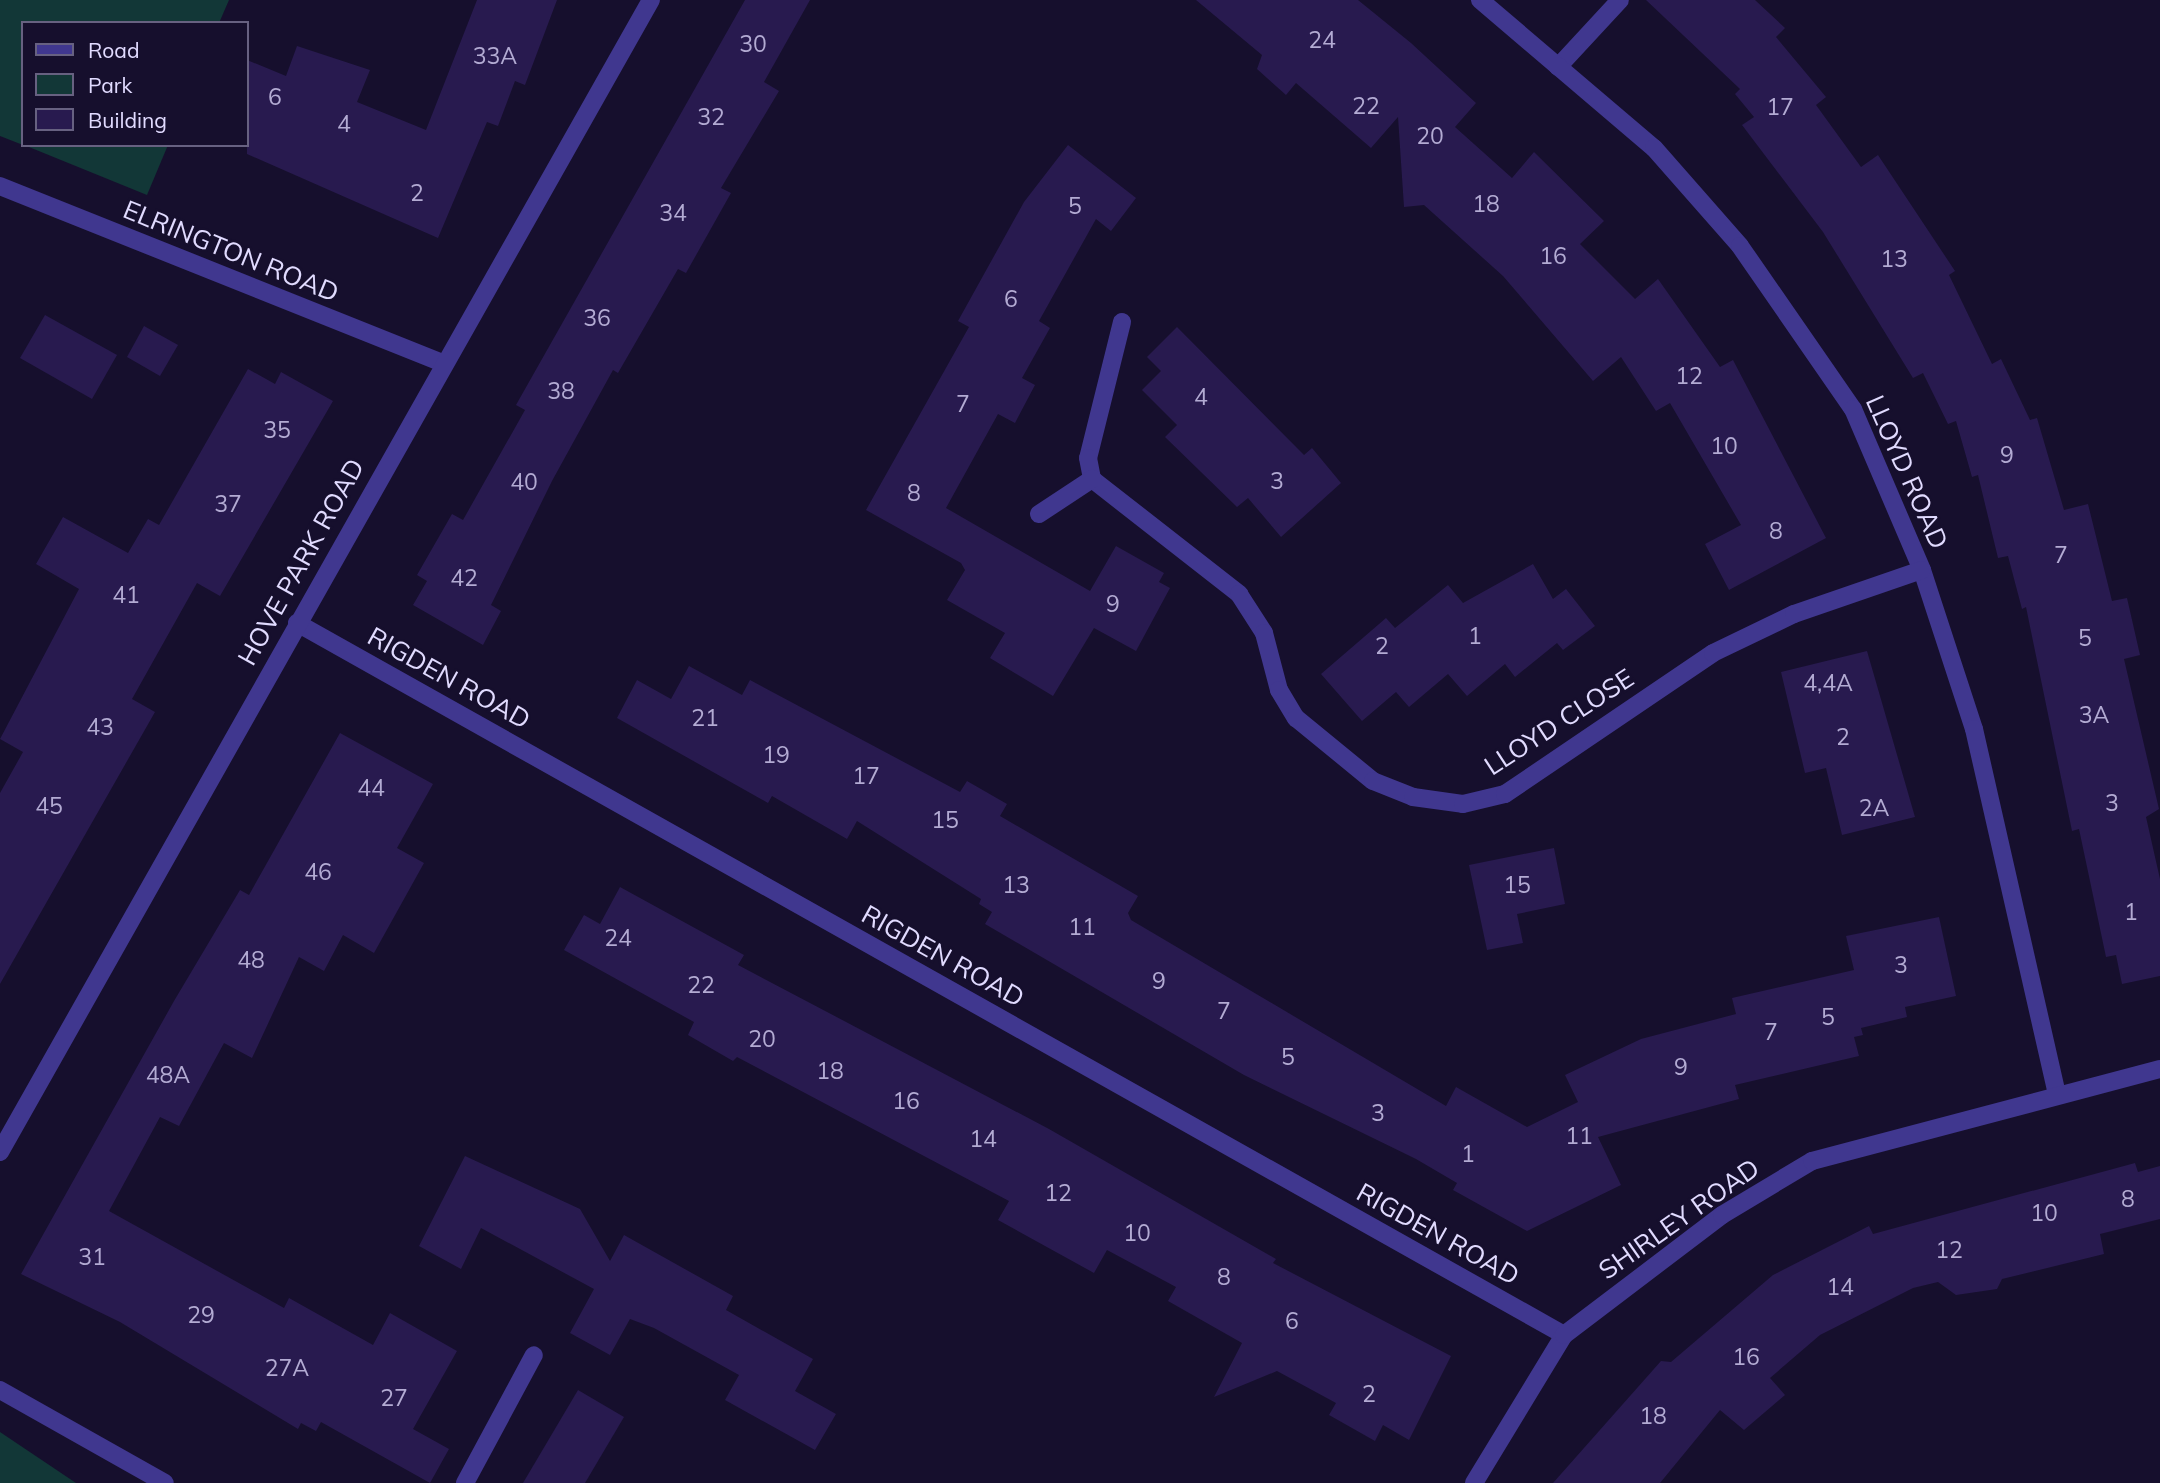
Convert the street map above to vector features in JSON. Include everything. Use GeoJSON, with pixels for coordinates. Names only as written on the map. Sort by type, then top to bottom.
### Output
{"type":"FeatureCollection","features":[{"type":"Feature","properties":{"kind":"street","name":"HOVE PARK ROAD"},"geometry":{"type":"LineString","coordinates":[[0,1152],[651,0]]}},
{"type":"Feature","properties":{"kind":"street","name":"LLOYD ROAD"},"geometry":{"type":"LineString","coordinates":[[1480,0],[1654,148],[1740,246],[1853,410],[1922,570],[1974,729],[2057,1093]]}},
{"type":"Feature","properties":{"kind":"street"},"geometry":{"type":"LineString","coordinates":[[1558,67],[1620,0]]}},
{"type":"Feature","properties":{"kind":"street","name":"ELRINGTON ROAD"},"geometry":{"type":"LineString","coordinates":[[0,186],[444,364]]}},
{"type":"Feature","properties":{"kind":"street"},"geometry":{"type":"LineString","coordinates":[[1039,514],[1092,479],[1088,458],[1122,321]]}},
{"type":"Feature","properties":{"kind":"street","name":"LLOYD CLOSE"},"geometry":{"type":"LineString","coordinates":[[1092,479],[1239,594],[1264,634],[1279,690],[1296,718],[1373,781],[1436,804],[1505,794],[1713,653],[1794,614],[1922,570]]}},
{"type":"Feature","properties":{"kind":"street","name":"RIGDEN ROAD"},"geometry":{"type":"LineString","coordinates":[[297,623],[1564,1335]]}},
{"type":"Feature","properties":{"kind":"street","name":"SHIRLEY ROAD"},"geometry":{"type":"LineString","coordinates":[[1474,1483],[1564,1335],[1722,1215],[1812,1161],[2057,1093],[2160,1069]]}},
{"type":"Feature","properties":{"kind":"street"},"geometry":{"type":"LineString","coordinates":[[465,1483],[534,1355]]}},
{"type":"Feature","properties":{"kind":"street"},"geometry":{"type":"LineString","coordinates":[[0,1390],[165,1483]]}},
{"type":"Feature","properties":{"kind":"green space"},"geometry":{"type":"Polygon","coordinates":[[[0,0],[229,0],[220,21],[21,21],[21,144],[0,136],[0,0]]]}},
{"type":"Feature","properties":{"kind":"green space"},"geometry":{"type":"Polygon","coordinates":[[[29,147],[167,147],[147,195],[29,147]]]}},
{"type":"Feature","properties":{"kind":"green space"},"geometry":{"type":"Polygon","coordinates":[[[0,1432],[76,1483],[0,1483],[0,1432]]]}},
{"type":"Feature","properties":{"kind":"building"},"geometry":{"type":"Polygon","coordinates":[[[477,0],[557,0],[525,85],[515,81],[498,126],[487,122],[438,238],[247,154],[248,60],[286,76],[297,46],[370,70],[357,102],[426,130],[477,0]]]}},
{"type":"Feature","properties":{"kind":"building"},"geometry":{"type":"Polygon","coordinates":[[[745,0],[810,0],[764,82],[779,91],[721,188],[731,193],[686,273],[678,269],[618,373],[613,370],[552,481],[491,605],[501,611],[483,645],[413,605],[427,581],[417,575],[452,514],[463,520],[525,410],[516,405],[745,0]]]}},
{"type":"Feature","properties":{"kind":"building"},"geometry":{"type":"Polygon","coordinates":[[[1196,0],[1358,0],[1411,43],[1476,103],[1455,127],[1512,178],[1534,152],[1604,221],[1580,244],[1635,299],[1658,279],[1720,367],[1733,360],[1826,538],[1729,590],[1705,544],[1741,525],[1670,403],[1656,411],[1621,357],[1593,381],[1503,276],[1424,205],[1404,207],[1398,117],[1371,148],[1296,83],[1286,95],[1257,69],[1262,55],[1196,0]]]}},
{"type":"Feature","properties":{"kind":"building"},"geometry":{"type":"Polygon","coordinates":[[[1646,0],[1755,0],[1785,28],[1776,37],[1826,97],[1816,105],[1861,167],[1878,155],[1955,271],[1949,275],[1992,364],[2001,359],[2030,420],[2037,418],[2064,510],[2088,504],[2112,601],[2127,598],[2140,655],[2124,659],[2159,809],[2146,817],[2160,879],[2160,976],[2122,984],[2116,955],[2106,957],[2079,829],[2072,831],[2026,607],[2022,609],[2008,556],[1998,558],[1978,475],[1972,477],[1956,421],[1948,424],[1923,373],[1913,378],[1823,232],[1742,125],[1754,117],[1735,94],[1740,89],[1646,0]]]}},
{"type":"Feature","properties":{"kind":"building"},"geometry":{"type":"Polygon","coordinates":[[[1068,145],[1136,198],[1111,231],[1096,219],[1039,321],[1050,328],[1022,378],[1035,385],[1015,423],[998,414],[946,508],[1090,591],[1116,546],[1164,573],[1159,582],[1170,588],[1136,651],[1094,628],[1053,696],[990,658],[1005,633],[947,600],[965,570],[961,563],[866,510],[969,327],[958,321],[1024,202],[1068,145]]]}},
{"type":"Feature","properties":{"kind":"building"},"geometry":{"type":"Polygon","coordinates":[[[45,315],[117,355],[92,399],[20,358],[45,315]]]}},
{"type":"Feature","properties":{"kind":"building"},"geometry":{"type":"Polygon","coordinates":[[[144,326],[178,345],[160,376],[127,357],[144,326]]]}},
{"type":"Feature","properties":{"kind":"building"},"geometry":{"type":"Polygon","coordinates":[[[1177,327],[1304,455],[1312,448],[1341,483],[1281,537],[1248,498],[1237,507],[1165,437],[1177,425],[1142,390],[1161,371],[1147,357],[1177,327]]]}},
{"type":"Feature","properties":{"kind":"building"},"geometry":{"type":"Polygon","coordinates":[[[248,369],[275,384],[281,372],[333,401],[220,596],[197,583],[132,699],[155,712],[0,984],[0,793],[23,752],[0,739],[79,589],[36,564],[63,517],[128,553],[148,519],[159,525],[248,369]]]}},
{"type":"Feature","properties":{"kind":"building"},"geometry":{"type":"Polygon","coordinates":[[[1533,564],[1553,599],[1566,589],[1595,626],[1563,650],[1557,643],[1515,677],[1505,664],[1467,696],[1448,674],[1409,707],[1396,692],[1362,721],[1321,674],[1386,618],[1395,628],[1448,585],[1463,603],[1533,564]]]}},
{"type":"Feature","properties":{"kind":"building"},"geometry":{"type":"Polygon","coordinates":[[[1867,651],[1915,817],[1842,835],[1826,768],[1805,773],[1781,672],[1867,651]]]}},
{"type":"Feature","properties":{"kind":"building"},"geometry":{"type":"Polygon","coordinates":[[[689,666],[742,695],[750,680],[960,792],[967,781],[1007,804],[1000,816],[1138,896],[1128,913],[1131,920],[1446,1106],[1456,1087],[1527,1127],[1578,1102],[1565,1075],[1641,1039],[1736,1014],[1732,998],[1854,970],[1846,936],[1939,917],[1956,996],[1905,1007],[1907,1017],[1861,1028],[1863,1035],[1854,1037],[1859,1056],[1735,1085],[1739,1099],[1598,1137],[1621,1185],[1527,1231],[1453,1190],[1457,1183],[1416,1159],[1244,1075],[985,924],[992,912],[979,904],[981,899],[857,821],[847,839],[772,796],[768,803],[617,718],[637,680],[671,699],[689,666]]]}},
{"type":"Feature","properties":{"kind":"building"},"geometry":{"type":"Polygon","coordinates":[[[340,733],[433,784],[397,848],[424,863],[374,953],[343,935],[324,971],[299,957],[252,1058],[224,1043],[179,1126],[160,1117],[109,1211],[284,1308],[289,1298],[373,1345],[390,1313],[457,1351],[413,1429],[449,1449],[430,1483],[321,1422],[316,1431],[301,1423],[298,1429],[120,1322],[21,1274],[174,1001],[240,890],[249,895],[340,733]]]}},
{"type":"Feature","properties":{"kind":"building"},"geometry":{"type":"Polygon","coordinates":[[[1554,848],[1565,904],[1517,914],[1523,943],[1487,950],[1469,865],[1554,848]]]}},
{"type":"Feature","properties":{"kind":"building"},"geometry":{"type":"Polygon","coordinates":[[[620,887],[744,955],[738,965],[1049,1129],[1276,1259],[1273,1263],[1451,1356],[1409,1440],[1383,1425],[1375,1441],[1329,1415],[1336,1403],[1277,1371],[1214,1397],[1242,1343],[1168,1301],[1176,1287],[1107,1250],[1094,1273],[998,1220],[1009,1201],[737,1057],[733,1061],[688,1035],[694,1022],[564,950],[584,915],[600,924],[620,887]]]}},
{"type":"Feature","properties":{"kind":"building"},"geometry":{"type":"Polygon","coordinates":[[[465,1156],[580,1209],[610,1261],[624,1235],[733,1296],[726,1310],[813,1359],[795,1391],[836,1414],[815,1450],[725,1400],[739,1375],[654,1328],[630,1319],[610,1355],[570,1333],[594,1289],[481,1228],[461,1269],[419,1246],[465,1156]]]}},
{"type":"Feature","properties":{"kind":"building"},"geometry":{"type":"Polygon","coordinates":[[[2135,1163],[2138,1172],[2160,1166],[2160,1219],[2100,1234],[2104,1254],[2002,1279],[1997,1289],[1956,1295],[1938,1282],[1913,1288],[1820,1335],[1770,1378],[1785,1395],[1744,1430],[1720,1410],[1660,1483],[1553,1483],[1661,1361],[1671,1362],[1773,1275],[1869,1226],[1873,1234],[2135,1163]]]}},
{"type":"Feature","properties":{"kind":"building"},"geometry":{"type":"Polygon","coordinates":[[[578,1390],[624,1417],[585,1483],[523,1483],[578,1390]]]}}]}
